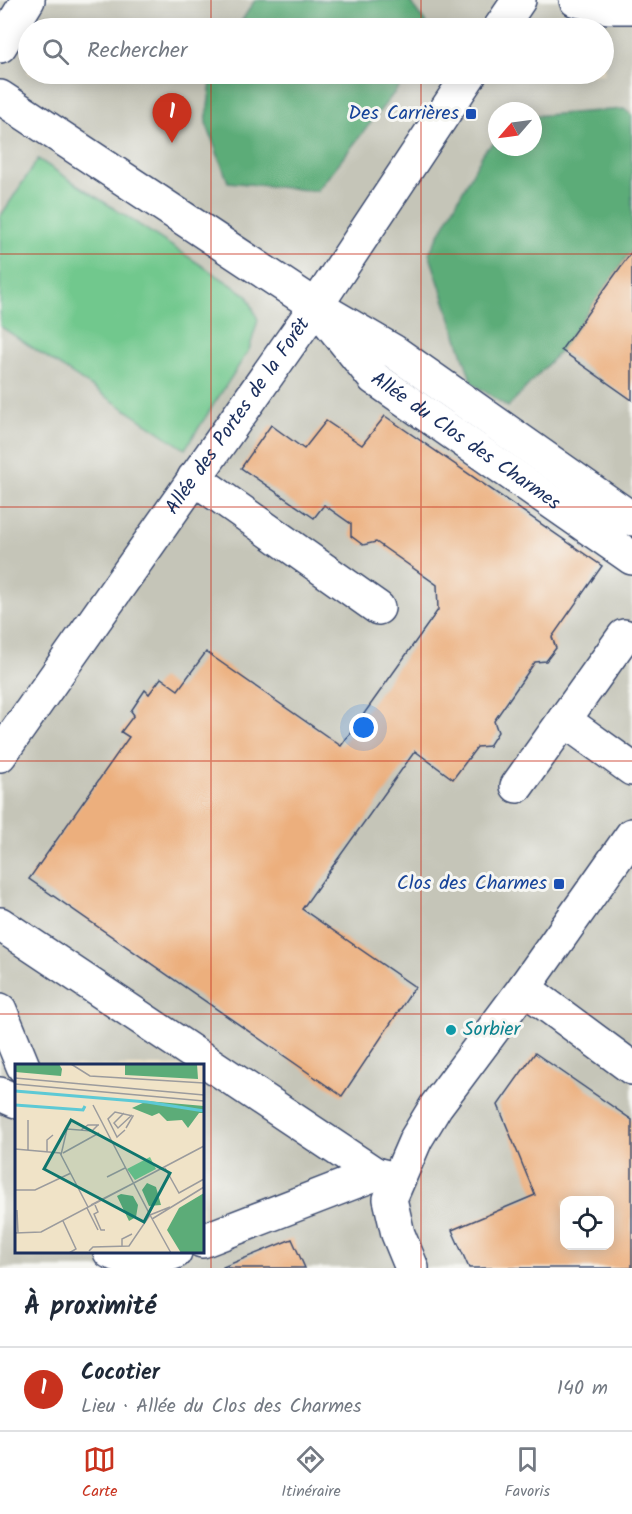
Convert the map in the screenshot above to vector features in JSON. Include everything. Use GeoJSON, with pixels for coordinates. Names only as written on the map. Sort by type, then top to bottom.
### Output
{"type":"FeatureCollection","features":[{"type":"Feature","properties":{"kind":"street"},"geometry":{"type":"LineString","coordinates":[[0,46],[28,0]]}},
{"type":"Feature","properties":{"kind":"street"},"geometry":{"type":"LineString","coordinates":[[507,18],[519,0]]}},
{"type":"Feature","properties":{"kind":"street"},"geometry":{"type":"LineString","coordinates":[[576,0],[608,7],[632,7]]}},
{"type":"Feature","properties":{"kind":"street","name":"Allée des Portes de la Forêt"},"geometry":{"type":"LineString","coordinates":[[4,744],[316,306],[463,84]]}},
{"type":"Feature","properties":{"kind":"street","name":"Allée du Clos des Charmes"},"geometry":{"type":"LineString","coordinates":[[0,97],[316,306],[393,351],[632,519]]}},
{"type":"Feature","properties":{"kind":"street","name":"Allée du Clos des Charmes"},"geometry":{"type":"LineString","coordinates":[[316,306],[374,378],[632,558]]}},
{"type":"Feature","properties":{"kind":"street"},"geometry":{"type":"LineString","coordinates":[[194,478],[378,608]]}},
{"type":"Feature","properties":{"kind":"street"},"geometry":{"type":"LineString","coordinates":[[517,786],[624,636]]}},
{"type":"Feature","properties":{"kind":"street"},"geometry":{"type":"LineString","coordinates":[[564,720],[632,769]]}},
{"type":"Feature","properties":{"kind":"street"},"geometry":{"type":"LineString","coordinates":[[204,1240],[387,1177],[632,835]]}},
{"type":"Feature","properties":{"kind":"street"},"geometry":{"type":"LineString","coordinates":[[0,924],[387,1177],[398,1234],[412,1268]]}},
{"type":"Feature","properties":{"kind":"street"},"geometry":{"type":"LineString","coordinates":[[524,987],[632,1068]]}},
{"type":"Feature","properties":{"kind":"street"},"geometry":{"type":"LineString","coordinates":[[0,1010],[23,1064]]}},
{"type":"Feature","properties":{"kind":"street"},"geometry":{"type":"LineString","coordinates":[[0,1094],[15,1101]]}},
{"type":"Feature","properties":{"kind":"street"},"geometry":{"type":"LineString","coordinates":[[115,1253],[143,1264],[171,1253]]}},
{"type":"Feature","properties":{"kind":"shaded area"},"geometry":{"type":"Polygon","coordinates":[[[0,0],[632,0],[632,1268],[0,1268],[0,0]]]}},
{"type":"Feature","properties":{"kind":"green space"},"geometry":{"type":"Polygon","coordinates":[[[255,0],[409,0],[422,18],[243,18],[255,0]]]}},
{"type":"Feature","properties":{"kind":"green space"},"geometry":{"type":"Polygon","coordinates":[[[211,84],[401,84],[317,191],[228,182],[206,123],[211,84]]]}},
{"type":"Feature","properties":{"kind":"green space"},"geometry":{"type":"Polygon","coordinates":[[[624,109],[632,115],[632,250],[561,350],[508,407],[472,383],[429,253],[485,150],[488,148],[488,156],[542,156],[542,115],[624,109]]]}},
{"type":"Feature","properties":{"kind":"green space"},"geometry":{"type":"Polygon","coordinates":[[[38,159],[247,295],[258,320],[249,350],[185,449],[0,326],[0,217],[38,159]]]}},
{"type":"Feature","properties":{"kind":"building"},"geometry":{"type":"Polygon","coordinates":[[[632,251],[632,400],[561,350],[632,251]]]}},
{"type":"Feature","properties":{"kind":"building"},"geometry":{"type":"Polygon","coordinates":[[[385,416],[602,566],[552,637],[556,648],[546,661],[535,662],[494,721],[498,732],[489,746],[477,747],[453,779],[415,751],[302,909],[415,987],[342,1096],[29,879],[129,737],[121,732],[134,715],[131,711],[145,690],[149,694],[161,678],[178,690],[206,652],[341,746],[438,610],[437,585],[376,542],[363,545],[351,536],[351,524],[324,505],[314,518],[241,468],[271,425],[304,449],[326,421],[362,445],[385,416]]]}},
{"type":"Feature","properties":{"kind":"building"},"geometry":{"type":"Polygon","coordinates":[[[535,1053],[632,1120],[632,1268],[469,1268],[452,1230],[535,1195],[498,1105],[535,1053]]]}},
{"type":"Feature","properties":{"kind":"building"},"geometry":{"type":"Polygon","coordinates":[[[292,1239],[305,1268],[223,1268],[223,1267],[292,1239]]]}},
{"type":"Feature","properties":{"kind":"place","name":"Des Carrières"},"geometry":{"type":"Point","coordinates":[471,114]}},
{"type":"Feature","properties":{"kind":"place","name":"Cocotier"},"geometry":{"type":"Point","coordinates":[172,143]}},
{"type":"Feature","properties":{"kind":"place","name":"Clos des Charmes"},"geometry":{"type":"Point","coordinates":[559,884]}},
{"type":"Feature","properties":{"kind":"place","name":"Sorbier"},"geometry":{"type":"Point","coordinates":[451,1030]}}]}
